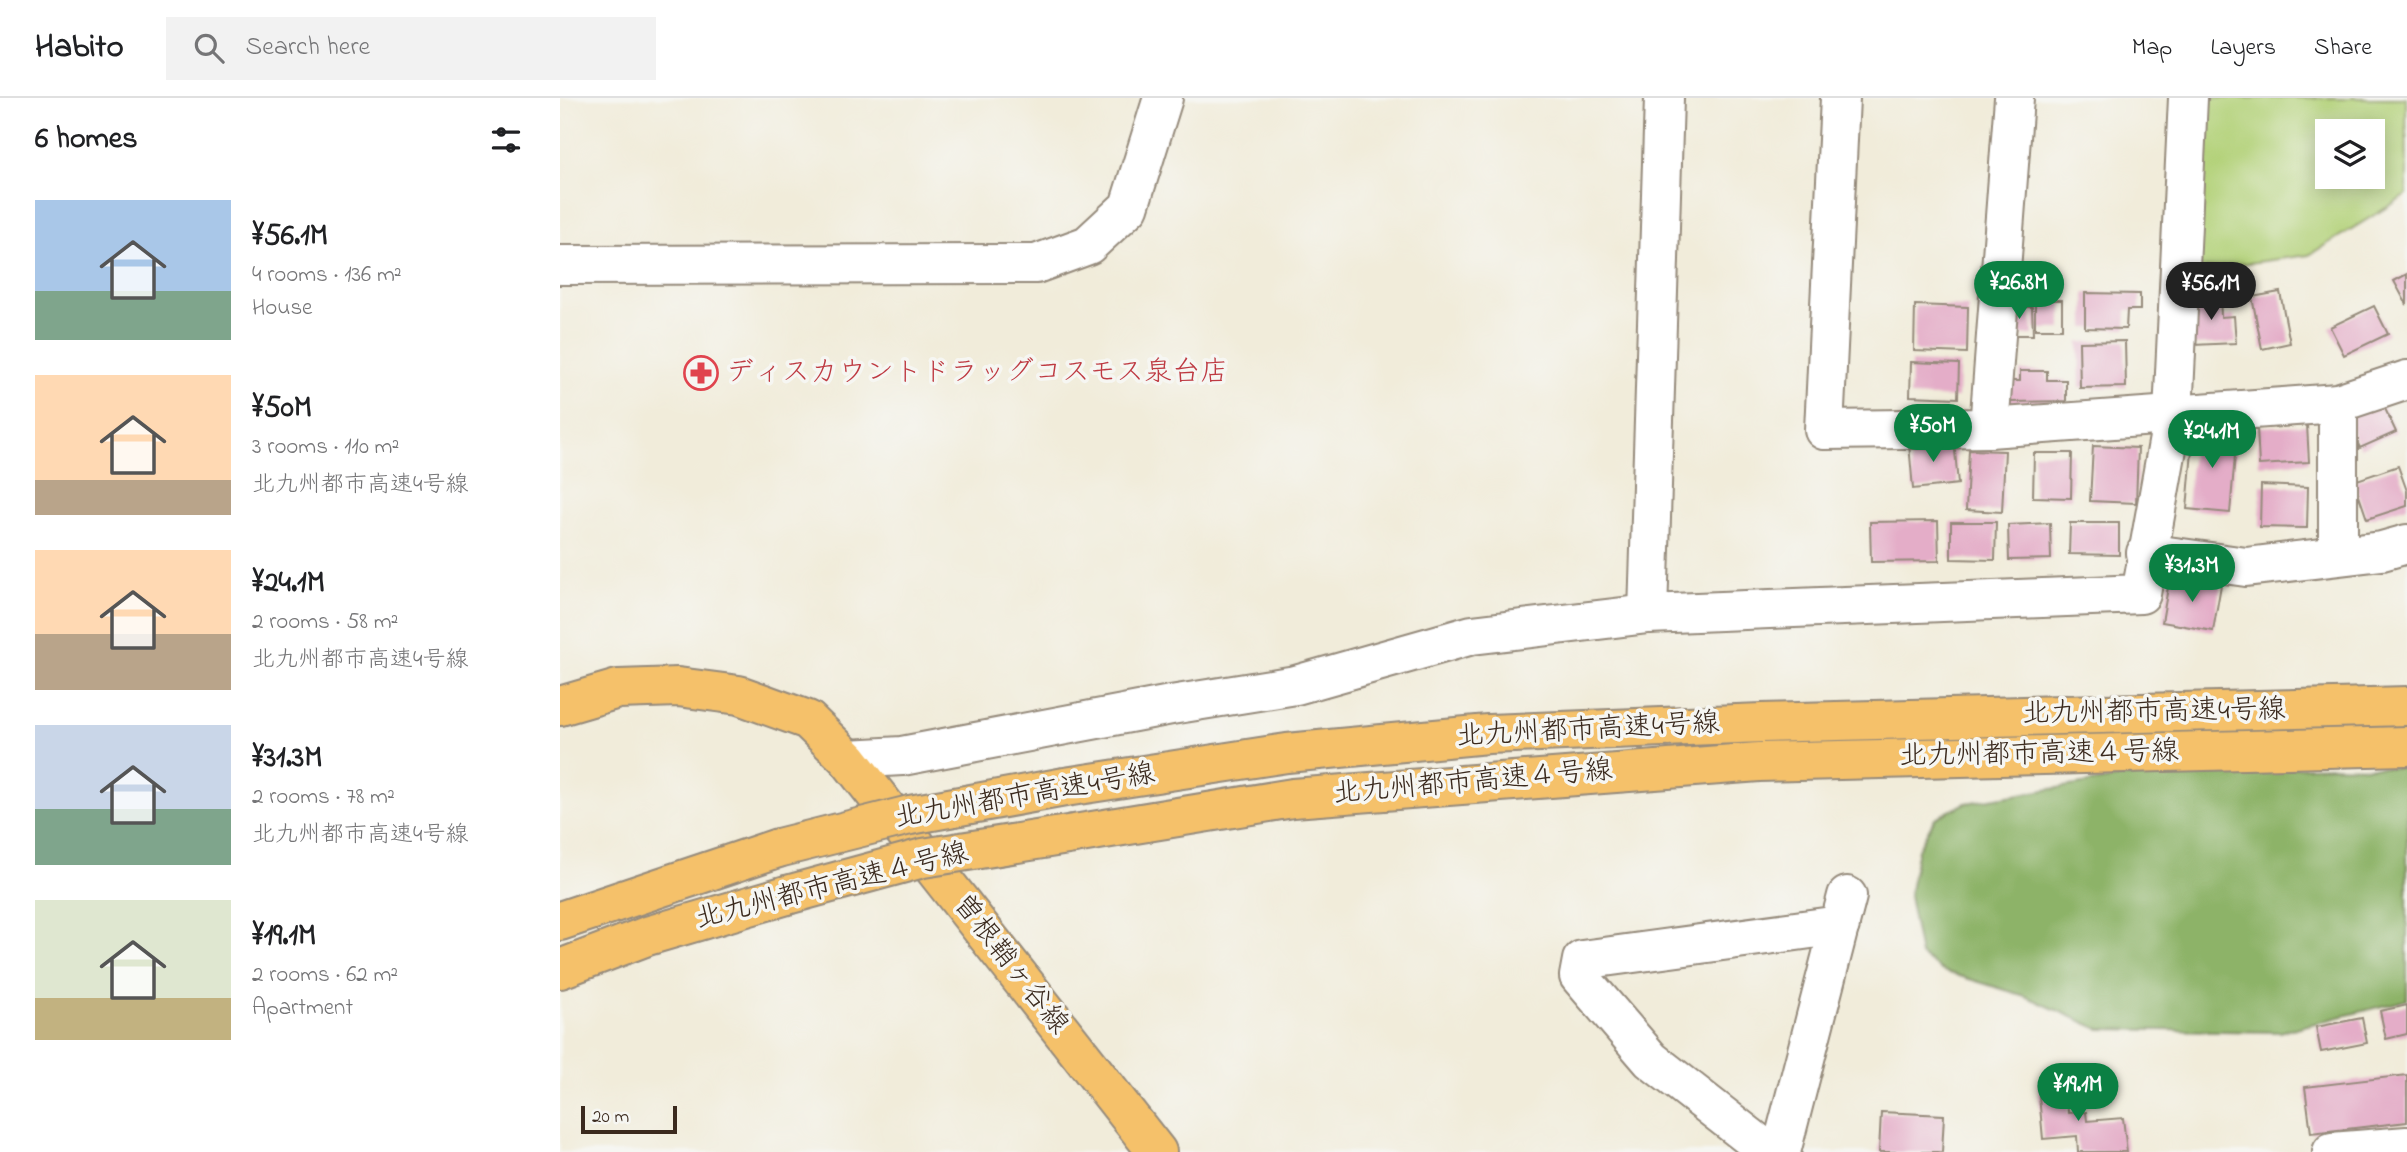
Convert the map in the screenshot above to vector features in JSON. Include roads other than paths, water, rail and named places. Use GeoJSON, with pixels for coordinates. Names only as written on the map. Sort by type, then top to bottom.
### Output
{"type":"FeatureCollection","features":[{"type":"Feature","properties":{"kind":"main road","name":"曽根鞘ヶ谷線"},"geometry":{"type":"LineString","coordinates":[[560,706],[618,689],[678,687],[739,695],[808,720],[849,759],[1157,1152]]}},
{"type":"Feature","properties":{"kind":"main road","name":"北九州都市高速4号線"},"geometry":{"type":"LineString","coordinates":[[778,848],[910,815],[1065,787],[1287,753],[1488,734],[1762,723],[2407,706]]}},
{"type":"Feature","properties":{"kind":"main road","name":"北九州都市高速４号線"},"geometry":{"type":"LineString","coordinates":[[560,969],[647,936],[923,858],[1293,798],[1759,762],[2407,746]]}},
{"type":"Feature","properties":{"kind":"main road","name":"北九州都市高速４号線"},"geometry":{"type":"LineString","coordinates":[[560,921],[778,848]]}},
{"type":"Feature","properties":{"kind":"street"},"geometry":{"type":"LineString","coordinates":[[560,265],[1036,264],[1088,245],[1129,207],[1163,98]]}},
{"type":"Feature","properties":{"kind":"street"},"geometry":{"type":"LineString","coordinates":[[1648,614],[1664,98]]}},
{"type":"Feature","properties":{"kind":"street"},"geometry":{"type":"LineString","coordinates":[[1840,98],[1824,430],[1989,428],[2338,403],[2407,380]]}},
{"type":"Feature","properties":{"kind":"street"},"geometry":{"type":"LineString","coordinates":[[1989,428],[2014,98]]}},
{"type":"Feature","properties":{"kind":"street"},"geometry":{"type":"LineString","coordinates":[[849,759],[902,756],[1171,705],[1296,685],[1472,635],[1648,614],[2141,594],[2172,415],[2188,98]]}},
{"type":"Feature","properties":{"kind":"street"},"geometry":{"type":"LineString","coordinates":[[2338,403],[2338,554]]}},
{"type":"Feature","properties":{"kind":"street"},"geometry":{"type":"LineString","coordinates":[[2146,553],[2246,567],[2338,554],[2382,551],[2407,544]]}},
{"type":"Feature","properties":{"kind":"street"},"geometry":{"type":"LineString","coordinates":[[1769,1152],[1651,1060],[1579,976],[1583,960],[1843,910],[1781,1152]]}},
{"type":"Feature","properties":{"kind":"street"},"geometry":{"type":"LineString","coordinates":[[2332,1152],[2407,1146]]}},
{"type":"Feature","properties":{"kind":"place","name":"ディスカウントドラッグコスモス泉台店"},"geometry":{"type":"Point","coordinates":[701,373]}}]}
